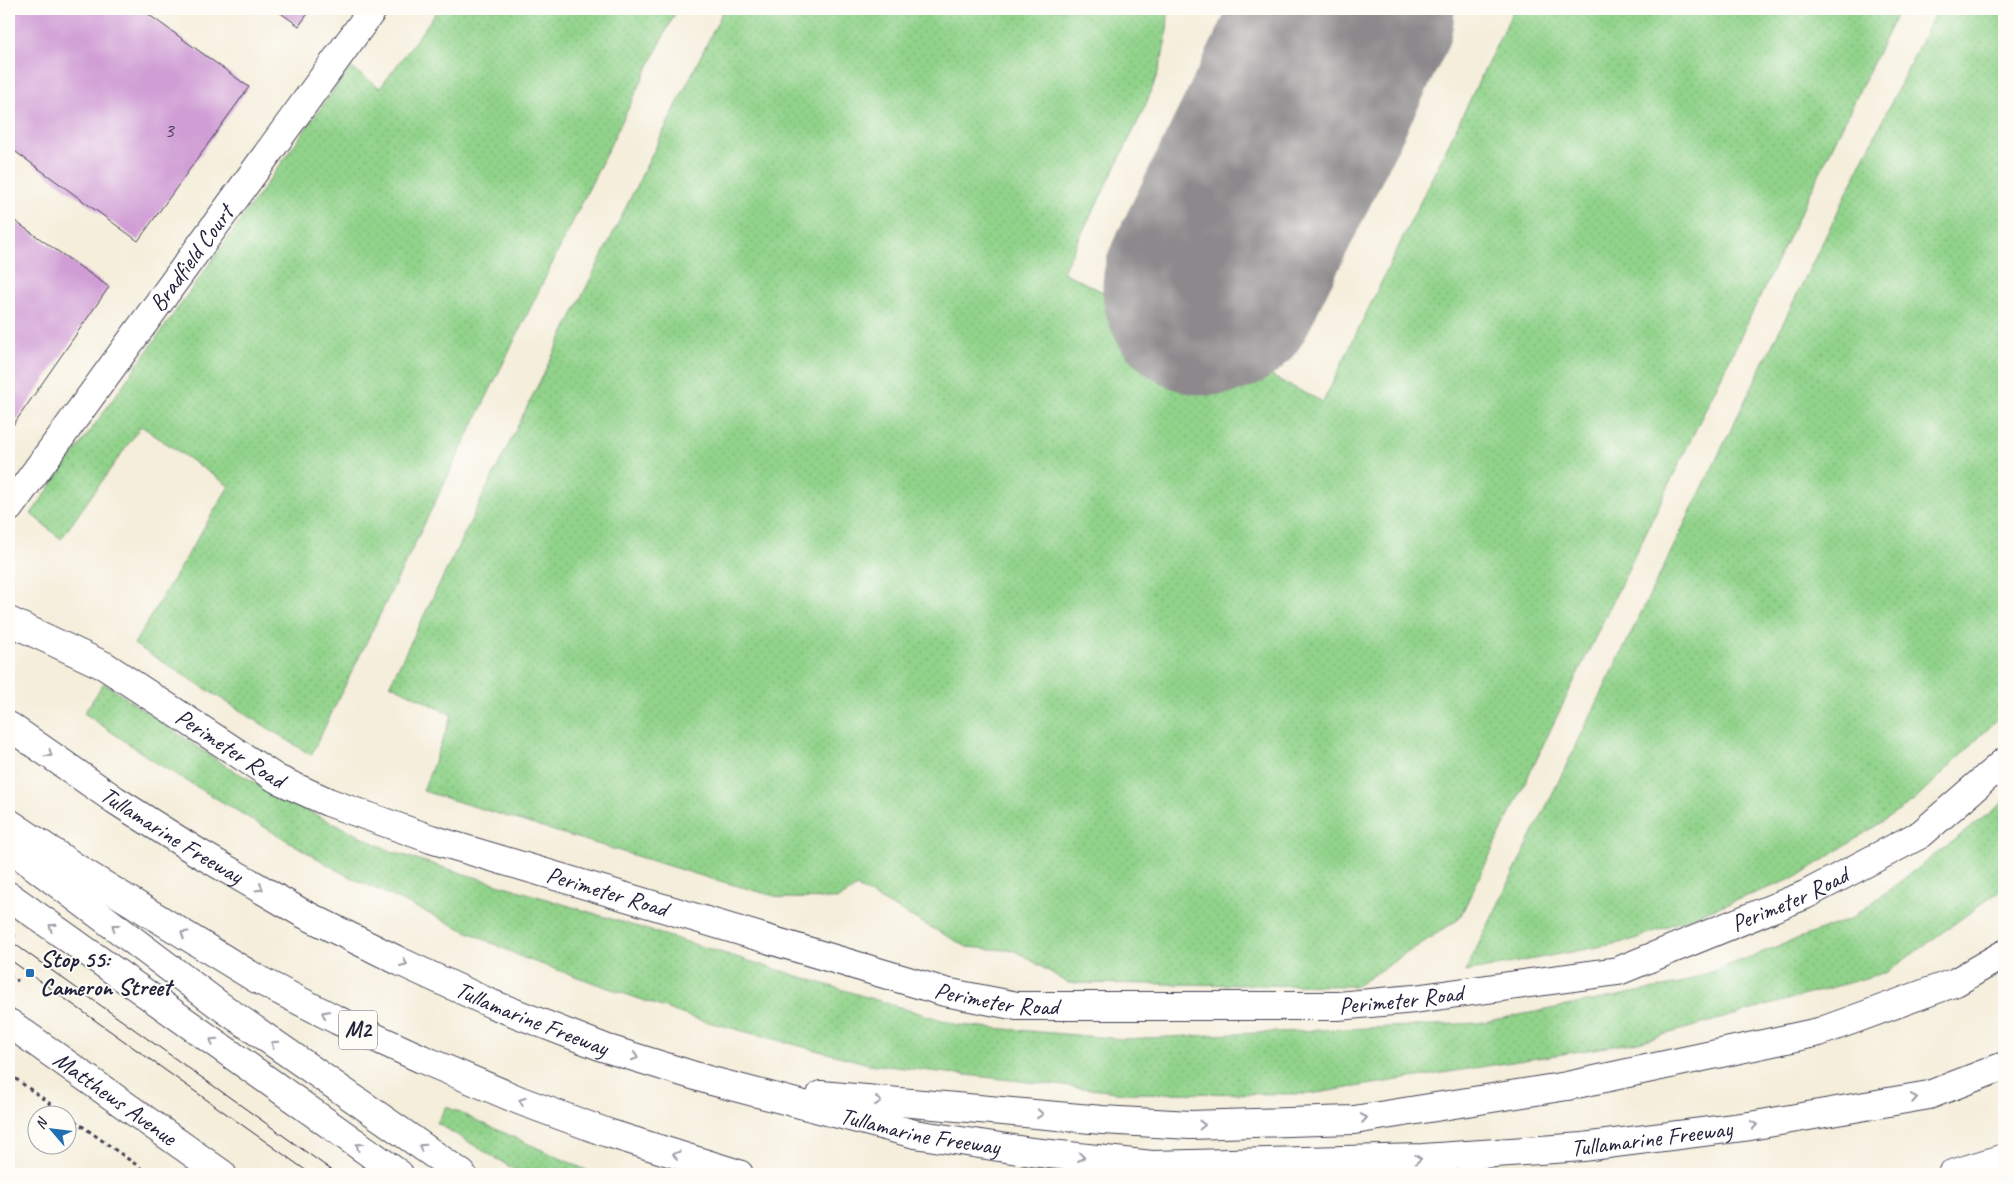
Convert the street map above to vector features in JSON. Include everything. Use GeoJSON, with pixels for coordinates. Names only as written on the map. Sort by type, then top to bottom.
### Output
{"type":"FeatureCollection","features":[{"type":"Feature","properties":{"kind":"main road","name":"Bradfield Court"},"geometry":{"type":"LineString","coordinates":[[9,508],[373,9]]}},
{"type":"Feature","properties":{"kind":"main road","name":"Perimeter Road"},"geometry":{"type":"LineString","coordinates":[[9,621],[116,673],[277,779],[328,802],[431,839],[945,992],[1017,1006],[1338,1006],[1414,999],[1618,970],[1805,895],[1921,834],[2004,762]]}},
{"type":"Feature","properties":{"kind":"main road","name":"Tullamarine Freeway"},"geometry":{"type":"LineString","coordinates":[[9,726],[115,800],[197,852],[302,913],[492,1004],[605,1048],[708,1080],[915,1134],[1032,1152],[1152,1165],[1423,1158],[1593,1145],[1750,1126],[1929,1095],[2004,1066]]}},
{"type":"Feature","properties":{"kind":"main road","name":"M2"},"geometry":{"type":"LineString","coordinates":[[9,822],[81,871],[257,979],[337,1020],[422,1059],[521,1100],[608,1133],[739,1174]]}},
{"type":"Feature","properties":{"kind":"main road"},"geometry":{"type":"LineString","coordinates":[[9,847],[219,1005],[462,1174]]}},
{"type":"Feature","properties":{"kind":"main road"},"geometry":{"type":"LineString","coordinates":[[9,896],[399,1174]]}},
{"type":"Feature","properties":{"kind":"main road"},"geometry":{"type":"LineString","coordinates":[[708,1080],[837,1098],[1190,1126],[1354,1120],[1567,1086],[1819,1032],[1956,982],[2004,954]]}},
{"type":"Feature","properties":{"kind":"main road","name":"Matthews Avenue"},"geometry":{"type":"LineString","coordinates":[[9,1023],[205,1169]]}},
{"type":"Feature","properties":{"kind":"main road"},"geometry":{"type":"LineString","coordinates":[[1952,1174],[2004,1158]]}},
{"type":"Feature","properties":{"kind":"path"},"geometry":{"type":"LineString","coordinates":[[9,975],[18,981]]}},
{"type":"Feature","properties":{"kind":"path"},"geometry":{"type":"LineString","coordinates":[[9,1074],[53,1106]]}},
{"type":"Feature","properties":{"kind":"path"},"geometry":{"type":"LineString","coordinates":[[78,1124],[149,1174]]}},
{"type":"Feature","properties":{"kind":"green space"},"geometry":{"type":"Polygon","coordinates":[[[439,9],[677,9],[311,755],[134,644],[229,486],[141,426],[61,539],[31,514],[350,67],[380,88],[439,9]]]}},
{"type":"Feature","properties":{"kind":"green space"},"geometry":{"type":"Polygon","coordinates":[[[724,9],[1168,9],[1164,49],[1154,85],[1130,138],[1063,272],[1323,402],[1514,9],[1899,9],[1459,919],[1356,986],[1068,983],[1016,951],[967,947],[857,887],[838,899],[782,898],[705,877],[423,791],[452,715],[390,684],[724,9]]]}},
{"type":"Feature","properties":{"kind":"green space"},"geometry":{"type":"Polygon","coordinates":[[[1937,9],[2004,9],[2004,713],[1914,801],[1797,877],[1629,941],[1465,972],[1937,9]]]}},
{"type":"Feature","properties":{"kind":"green space"},"geometry":{"type":"Polygon","coordinates":[[[104,683],[224,765],[295,805],[393,852],[958,1025],[1123,1039],[1478,1023],[1679,984],[1852,918],[2004,802],[2004,888],[1887,972],[1638,1042],[1310,1094],[1126,1093],[869,1064],[693,1018],[524,958],[342,873],[155,762],[84,713],[104,683]]]}},
{"type":"Feature","properties":{"kind":"green space"},"geometry":{"type":"Polygon","coordinates":[[[446,1107],[595,1174],[522,1174],[437,1123],[446,1107]]]}},
{"type":"Feature","properties":{"kind":"building"},"geometry":{"type":"Polygon","coordinates":[[[9,9],[141,9],[249,87],[138,241],[9,147],[9,9]]]}},
{"type":"Feature","properties":{"kind":"building"},"geometry":{"type":"Polygon","coordinates":[[[275,9],[311,9],[299,26],[275,9]]]}},
{"type":"Feature","properties":{"kind":"building"},"geometry":{"type":"Polygon","coordinates":[[[9,217],[109,287],[9,431],[9,217]]]}},
{"type":"Feature","properties":{"kind":"taxiway"},"geometry":{"type":"LineString","coordinates":[[1314,9],[1339,26]]}},
{"type":"Feature","properties":{"kind":"runway"},"geometry":{"type":"LineString","coordinates":[[1210,288],[1347,9]]}},
{"type":"Feature","properties":{"kind":"tram line"},"geometry":{"type":"LineString","coordinates":[[9,940],[337,1174]]}},
{"type":"Feature","properties":{"kind":"tram line"},"geometry":{"type":"LineString","coordinates":[[9,959],[311,1174]]}},
{"type":"Feature","properties":{"kind":"place","name":"Stop 55: Cameron Street"},"geometry":{"type":"Point","coordinates":[30,973]}}]}
